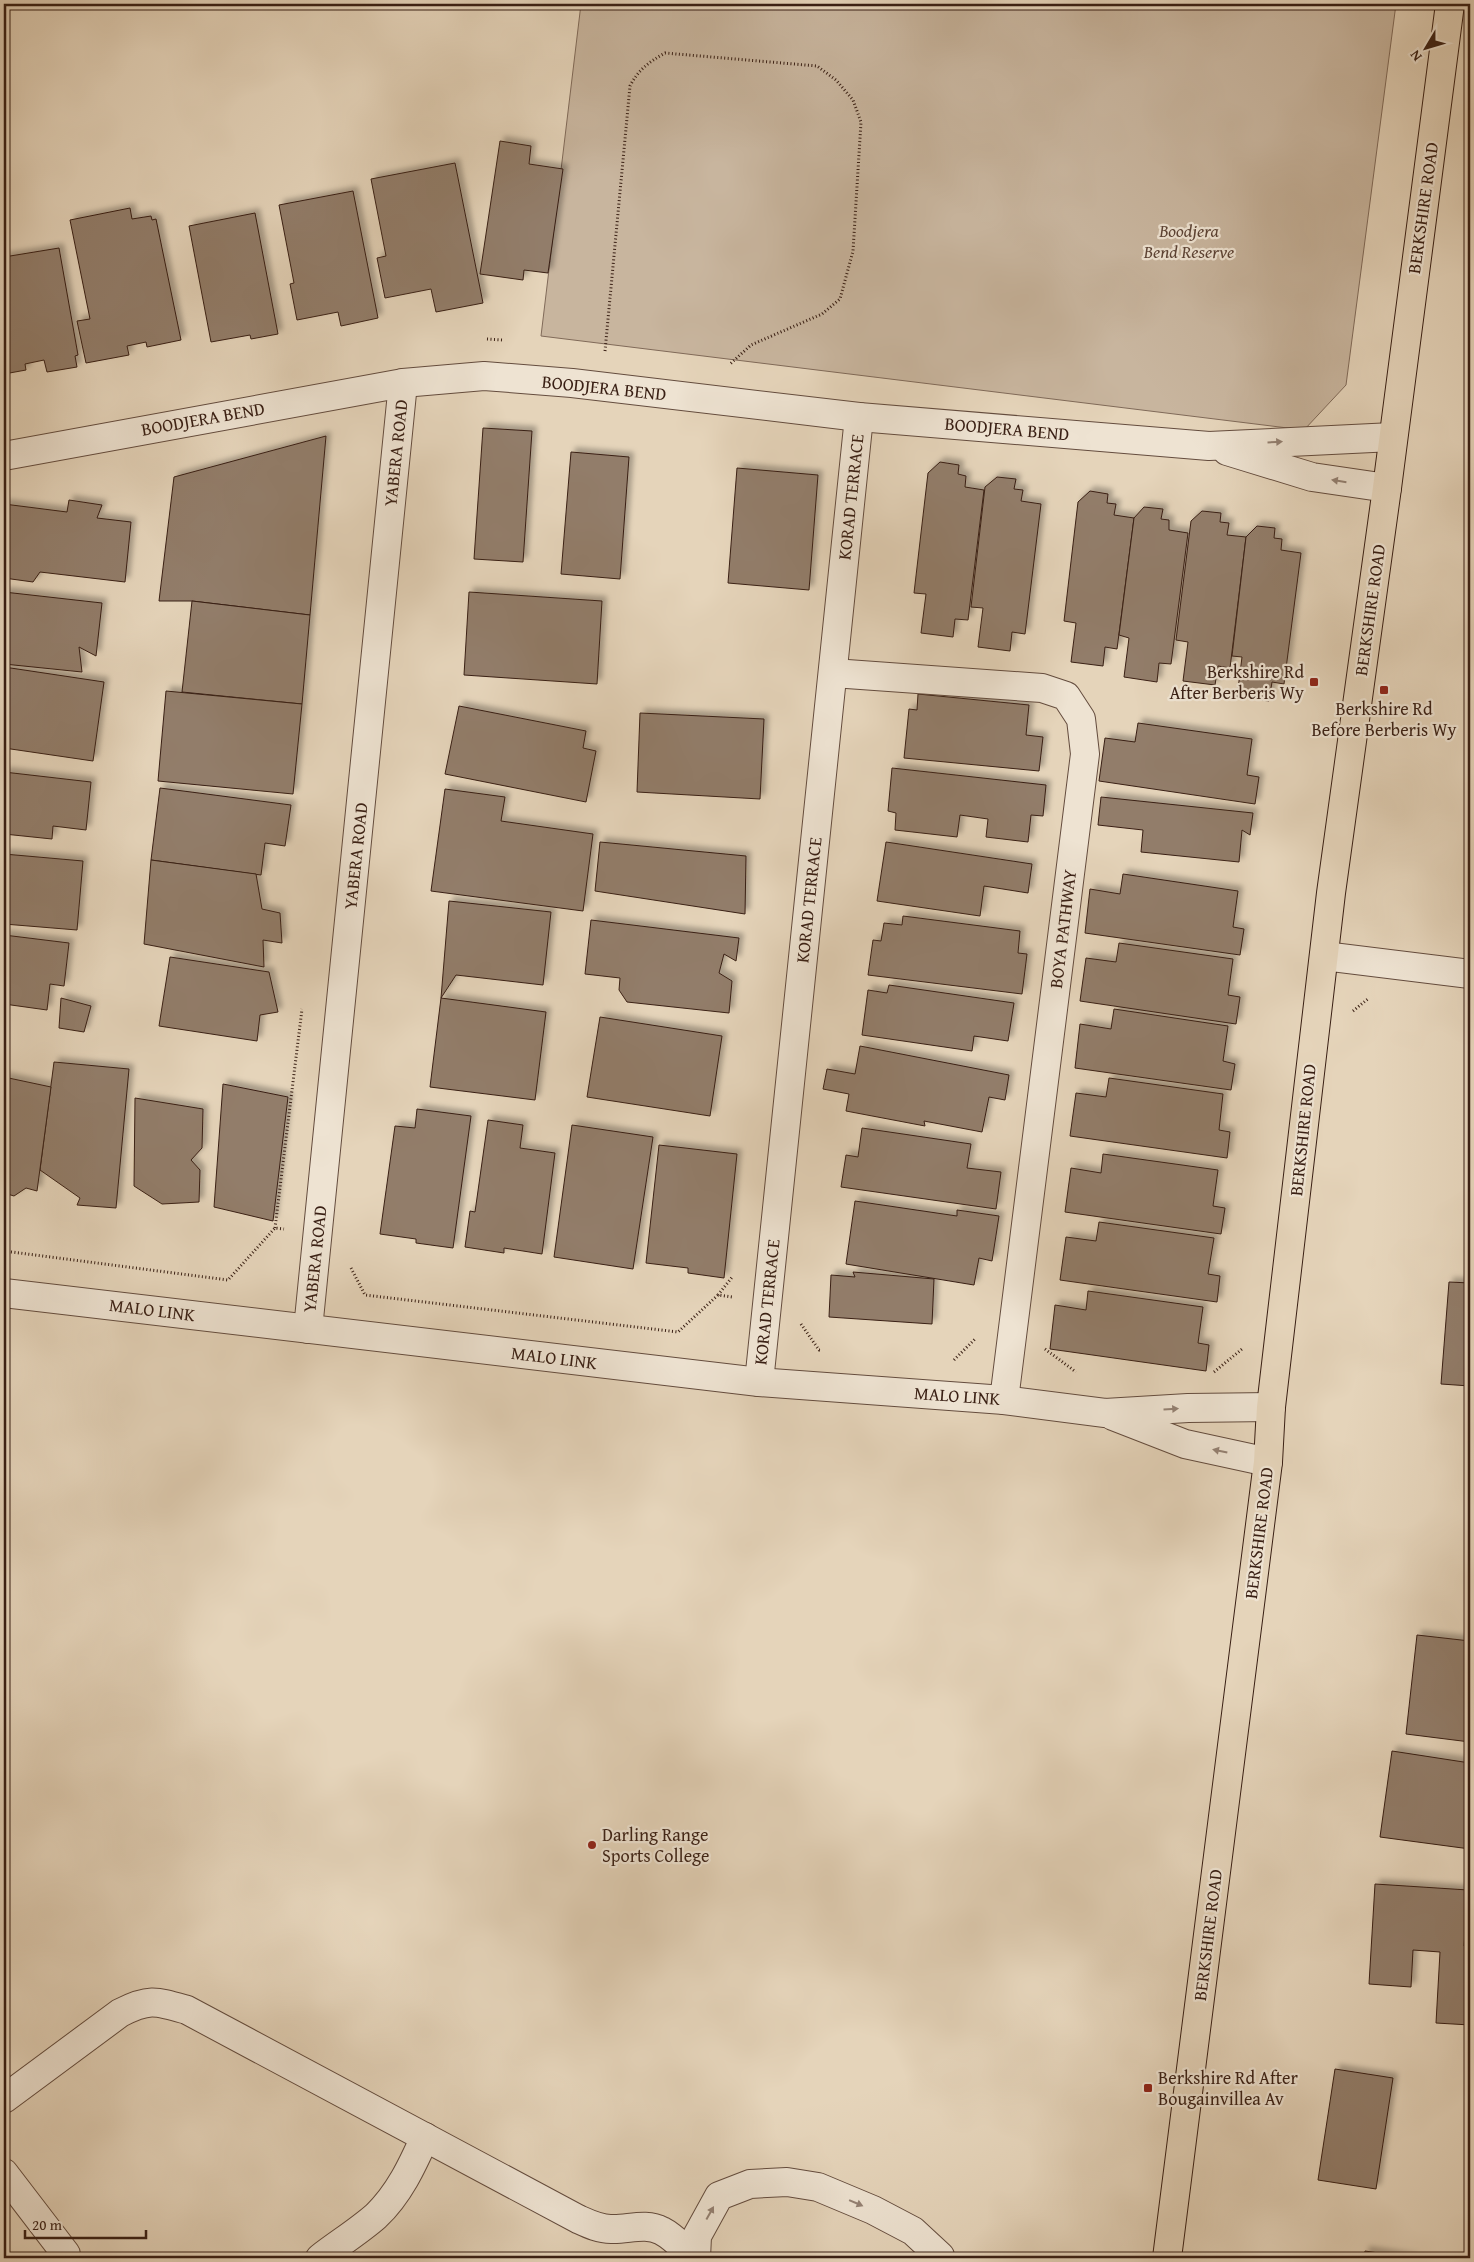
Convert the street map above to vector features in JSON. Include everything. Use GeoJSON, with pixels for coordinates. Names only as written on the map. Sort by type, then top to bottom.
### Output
{"type":"FeatureCollection","features":[{"type":"Feature","properties":{"kind":"main road","name":"BERKSHIRE ROAD"},"geometry":{"type":"LineString","coordinates":[[1168,2258],[1268,1462],[1271,1407],[1324,956],[1450,4]]}},
{"type":"Feature","properties":{"kind":"street","name":"BOODJERA BEND"},"geometry":{"type":"LineString","coordinates":[[4,456],[403,383],[484,376],[603,387],[859,417],[1208,446],[1393,436]]}},
{"type":"Feature","properties":{"kind":"street","name":"YABERA ROAD"},"geometry":{"type":"LineString","coordinates":[[308,1329],[403,383]]}},
{"type":"Feature","properties":{"kind":"street","name":"KORAD TERRACE"},"geometry":{"type":"LineString","coordinates":[[759,1382],[859,417]]}},
{"type":"Feature","properties":{"kind":"street","name":"BOODJERA BEND"},"geometry":{"type":"LineString","coordinates":[[1208,446],[1312,477],[1387,488]]}},
{"type":"Feature","properties":{"kind":"street","name":"BOYA PATHWAY"},"geometry":{"type":"LineString","coordinates":[[833,674],[1042,688],[1066,696],[1081,719],[1085,754],[1004,1400]]}},
{"type":"Feature","properties":{"kind":"street"},"geometry":{"type":"LineString","coordinates":[[1324,956],[1470,974]]}},
{"type":"Feature","properties":{"kind":"street","name":"MALO LINK"},"geometry":{"type":"LineString","coordinates":[[4,1293],[759,1382],[1004,1400],[1105,1413],[1188,1408],[1271,1407]]}},
{"type":"Feature","properties":{"kind":"street","name":"MALO LINK"},"geometry":{"type":"LineString","coordinates":[[1105,1413],[1185,1444],[1268,1462]]}},
{"type":"Feature","properties":{"kind":"street"},"geometry":{"type":"LineString","coordinates":[[4,2099],[120,2013],[140,2003],[161,2003],[187,2010],[598,2228],[650,2227],[662,2231],[695,2258]]}},
{"type":"Feature","properties":{"kind":"street"},"geometry":{"type":"LineString","coordinates":[[320,2258],[376,2216],[397,2192],[412,2167],[425,2137]]}},
{"type":"Feature","properties":{"kind":"street"},"geometry":{"type":"LineString","coordinates":[[4,2173],[66,2254]]}},
{"type":"Feature","properties":{"kind":"street"},"geometry":{"type":"LineString","coordinates":[[695,2258],[697,2236],[720,2196],[750,2184],[787,2182],[818,2187],[873,2210],[913,2231],[944,2258]]}},
{"type":"Feature","properties":{"kind":"path"},"geometry":{"type":"LineString","coordinates":[[603,387],[630,86],[636,74],[649,62],[665,52],[817,66],[836,80],[853,100],[861,122],[853,251],[840,299],[822,314],[751,345],[727,367],[718,380],[713,400]]}},
{"type":"Feature","properties":{"kind":"path"},"geometry":{"type":"LineString","coordinates":[[4,1251],[228,1280],[275,1228],[318,1232],[333,1234],[365,1295],[678,1332],[718,1295],[790,1307],[819,1350],[829,1351]]}},
{"type":"Feature","properties":{"kind":"path"},"geometry":{"type":"LineString","coordinates":[[948,1366],[978,1337],[1040,1345],[1078,1374]]}},
{"type":"Feature","properties":{"kind":"path"},"geometry":{"type":"LineString","coordinates":[[1208,1376],[1245,1347]]}},
{"type":"Feature","properties":{"kind":"green space","name":"Boodjera Bend Reserve"},"geometry":{"type":"Polygon","coordinates":[[[581,4],[1396,4],[1346,385],[1304,430],[541,336],[581,4]]]}},
{"type":"Feature","properties":{"kind":"building"},"geometry":{"type":"Polygon","coordinates":[[[500,141],[531,146],[529,164],[563,169],[548,273],[524,270],[523,280],[480,274],[500,141]]]}},
{"type":"Feature","properties":{"kind":"building"},"geometry":{"type":"Polygon","coordinates":[[[455,163],[483,303],[436,312],[431,289],[385,298],[377,258],[386,256],[371,179],[455,163]]]}},
{"type":"Feature","properties":{"kind":"building"},"geometry":{"type":"Polygon","coordinates":[[[353,191],[378,318],[341,326],[338,312],[297,320],[290,284],[294,283],[279,205],[353,191]]]}},
{"type":"Feature","properties":{"kind":"building"},"geometry":{"type":"Polygon","coordinates":[[[130,208],[132,219],[151,216],[152,220],[156,219],[181,340],[147,347],[146,342],[127,346],[129,355],[86,363],[77,321],[90,319],[70,220],[130,208]]]}},
{"type":"Feature","properties":{"kind":"building"},"geometry":{"type":"Polygon","coordinates":[[[255,213],[278,334],[251,339],[250,335],[211,342],[189,226],[255,213]]]}},
{"type":"Feature","properties":{"kind":"building"},"geometry":{"type":"Polygon","coordinates":[[[59,248],[78,355],[75,356],[77,367],[47,372],[44,360],[25,364],[26,370],[4,374],[4,257],[59,248]]]}},
{"type":"Feature","properties":{"kind":"building"},"geometry":{"type":"Polygon","coordinates":[[[483,428],[532,431],[523,562],[474,559],[483,428]]]}},
{"type":"Feature","properties":{"kind":"building"},"geometry":{"type":"Polygon","coordinates":[[[326,436],[310,615],[192,601],[159,601],[174,477],[326,436]]]}},
{"type":"Feature","properties":{"kind":"building"},"geometry":{"type":"Polygon","coordinates":[[[571,452],[629,457],[620,579],[561,574],[571,452]]]}},
{"type":"Feature","properties":{"kind":"building"},"geometry":{"type":"Polygon","coordinates":[[[940,462],[959,465],[958,474],[966,476],[965,487],[984,490],[968,620],[955,619],[953,637],[921,633],[926,594],[914,593],[928,473],[940,462]]]}},
{"type":"Feature","properties":{"kind":"building"},"geometry":{"type":"Polygon","coordinates":[[[737,468],[818,475],[809,590],[728,583],[737,468]]]}},
{"type":"Feature","properties":{"kind":"building"},"geometry":{"type":"Polygon","coordinates":[[[997,477],[1016,479],[1014,489],[1023,490],[1021,501],[1041,504],[1025,634],[1012,632],[1010,651],[978,647],[983,608],[971,607],[985,487],[997,477]]]}},
{"type":"Feature","properties":{"kind":"building"},"geometry":{"type":"Polygon","coordinates":[[[1090,491],[1108,494],[1107,503],[1116,504],[1114,515],[1134,518],[1117,649],[1105,647],[1103,666],[1071,662],[1076,623],[1064,621],[1078,502],[1090,491]]]}},
{"type":"Feature","properties":{"kind":"building"},"geometry":{"type":"Polygon","coordinates":[[[69,500],[102,505],[97,518],[131,522],[125,582],[40,572],[33,582],[4,578],[4,504],[67,512],[69,500]]]}},
{"type":"Feature","properties":{"kind":"building"},"geometry":{"type":"Polygon","coordinates":[[[1144,507],[1163,509],[1161,519],[1169,520],[1169,530],[1188,533],[1171,664],[1159,663],[1157,682],[1124,677],[1129,638],[1119,635],[1134,518],[1144,507]]]}},
{"type":"Feature","properties":{"kind":"building"},"geometry":{"type":"Polygon","coordinates":[[[1202,511],[1221,513],[1220,522],[1229,523],[1227,535],[1246,537],[1230,668],[1218,666],[1215,685],[1183,681],[1188,642],[1176,640],[1191,521],[1202,511]]]}},
{"type":"Feature","properties":{"kind":"building"},"geometry":{"type":"Polygon","coordinates":[[[1257,526],[1275,528],[1274,538],[1282,539],[1281,550],[1301,553],[1284,684],[1272,682],[1269,701],[1237,697],[1242,657],[1232,656],[1246,537],[1257,526]]]}},
{"type":"Feature","properties":{"kind":"building"},"geometry":{"type":"Polygon","coordinates":[[[4,592],[102,603],[96,656],[79,647],[82,672],[4,664],[4,592]]]}},
{"type":"Feature","properties":{"kind":"building"},"geometry":{"type":"Polygon","coordinates":[[[469,592],[602,601],[597,684],[464,675],[469,592]]]}},
{"type":"Feature","properties":{"kind":"building"},"geometry":{"type":"Polygon","coordinates":[[[192,601],[310,615],[302,704],[182,692],[192,601]]]}},
{"type":"Feature","properties":{"kind":"building"},"geometry":{"type":"Polygon","coordinates":[[[4,667],[104,682],[93,761],[4,748],[4,667]]]}},
{"type":"Feature","properties":{"kind":"building"},"geometry":{"type":"Polygon","coordinates":[[[166,691],[302,704],[293,794],[158,781],[166,691]]]}},
{"type":"Feature","properties":{"kind":"building"},"geometry":{"type":"Polygon","coordinates":[[[918,694],[1029,705],[1026,735],[1043,737],[1039,771],[904,758],[909,709],[917,710],[918,694]]]}},
{"type":"Feature","properties":{"kind":"building"},"geometry":{"type":"Polygon","coordinates":[[[459,706],[586,731],[583,748],[596,751],[586,802],[445,774],[459,706]]]}},
{"type":"Feature","properties":{"kind":"building"},"geometry":{"type":"Polygon","coordinates":[[[640,713],[764,719],[760,799],[637,792],[640,713]]]}},
{"type":"Feature","properties":{"kind":"building"},"geometry":{"type":"Polygon","coordinates":[[[1138,723],[1252,739],[1247,775],[1259,777],[1255,804],[1099,781],[1105,738],[1135,742],[1138,723]]]}},
{"type":"Feature","properties":{"kind":"building"},"geometry":{"type":"Polygon","coordinates":[[[892,768],[1046,785],[1043,816],[1031,815],[1028,842],[986,837],[988,819],[960,815],[957,837],[895,830],[896,813],[888,811],[892,768]]]}},
{"type":"Feature","properties":{"kind":"building"},"geometry":{"type":"Polygon","coordinates":[[[4,772],[91,782],[86,830],[53,826],[52,839],[4,834],[4,772]]]}},
{"type":"Feature","properties":{"kind":"building"},"geometry":{"type":"Polygon","coordinates":[[[160,788],[291,805],[285,846],[265,843],[261,875],[151,860],[160,788]]]}},
{"type":"Feature","properties":{"kind":"building"},"geometry":{"type":"Polygon","coordinates":[[[445,789],[505,797],[501,821],[593,834],[583,911],[431,891],[445,789]]]}},
{"type":"Feature","properties":{"kind":"building"},"geometry":{"type":"Polygon","coordinates":[[[1101,797],[1253,813],[1250,835],[1242,830],[1239,862],[1141,852],[1143,830],[1098,825],[1101,797]]]}},
{"type":"Feature","properties":{"kind":"building"},"geometry":{"type":"Polygon","coordinates":[[[600,842],[746,856],[745,914],[595,891],[600,842]]]}},
{"type":"Feature","properties":{"kind":"building"},"geometry":{"type":"Polygon","coordinates":[[[886,842],[1032,864],[1028,893],[984,886],[980,916],[877,901],[886,842]]]}},
{"type":"Feature","properties":{"kind":"building"},"geometry":{"type":"Polygon","coordinates":[[[4,854],[83,861],[77,930],[4,924],[4,854]]]}},
{"type":"Feature","properties":{"kind":"building"},"geometry":{"type":"Polygon","coordinates":[[[151,860],[256,874],[262,909],[280,913],[282,943],[263,940],[264,967],[144,944],[151,860]]]}},
{"type":"Feature","properties":{"kind":"building"},"geometry":{"type":"Polygon","coordinates":[[[1123,874],[1238,891],[1233,927],[1244,929],[1240,955],[1085,933],[1090,889],[1120,894],[1123,874]]]}},
{"type":"Feature","properties":{"kind":"building"},"geometry":{"type":"Polygon","coordinates":[[[449,901],[551,912],[543,985],[456,975],[441,998],[449,901]]]}},
{"type":"Feature","properties":{"kind":"building"},"geometry":{"type":"Polygon","coordinates":[[[903,916],[1020,931],[1018,953],[1027,954],[1022,994],[868,975],[873,940],[881,941],[884,923],[902,925],[903,916]]]}},
{"type":"Feature","properties":{"kind":"building"},"geometry":{"type":"Polygon","coordinates":[[[591,920],[739,938],[736,961],[724,954],[719,973],[732,981],[729,1013],[627,1002],[619,990],[620,978],[585,974],[591,920]]]}},
{"type":"Feature","properties":{"kind":"building"},"geometry":{"type":"Polygon","coordinates":[[[4,935],[69,943],[64,986],[50,984],[47,1010],[4,1004],[4,935]]]}},
{"type":"Feature","properties":{"kind":"building"},"geometry":{"type":"Polygon","coordinates":[[[1119,943],[1233,959],[1228,995],[1240,997],[1236,1024],[1080,1001],[1086,958],[1116,962],[1119,943]]]}},
{"type":"Feature","properties":{"kind":"building"},"geometry":{"type":"Polygon","coordinates":[[[170,957],[269,972],[278,1012],[260,1015],[257,1041],[159,1026],[170,957]]]}},
{"type":"Feature","properties":{"kind":"building"},"geometry":{"type":"Polygon","coordinates":[[[889,985],[1014,1003],[1008,1041],[974,1036],[972,1051],[862,1035],[868,990],[887,993],[889,985]]]}},
{"type":"Feature","properties":{"kind":"building"},"geometry":{"type":"Polygon","coordinates":[[[61,998],[91,1006],[84,1032],[59,1028],[61,998]]]}},
{"type":"Feature","properties":{"kind":"building"},"geometry":{"type":"Polygon","coordinates":[[[441,998],[546,1012],[535,1100],[430,1087],[441,998]]]}},
{"type":"Feature","properties":{"kind":"building"},"geometry":{"type":"Polygon","coordinates":[[[1114,1009],[1228,1026],[1223,1061],[1235,1064],[1231,1090],[1075,1068],[1080,1024],[1111,1029],[1114,1009]]]}},
{"type":"Feature","properties":{"kind":"building"},"geometry":{"type":"Polygon","coordinates":[[[600,1017],[722,1036],[710,1116],[587,1097],[600,1017]]]}},
{"type":"Feature","properties":{"kind":"building"},"geometry":{"type":"Polygon","coordinates":[[[860,1046],[1009,1075],[1005,1100],[989,1097],[982,1132],[924,1121],[925,1126],[846,1111],[849,1094],[823,1089],[827,1069],[855,1074],[860,1046]]]}},
{"type":"Feature","properties":{"kind":"building"},"geometry":{"type":"Polygon","coordinates":[[[54,1062],[129,1069],[116,1208],[77,1205],[80,1198],[40,1170],[54,1062]]]}},
{"type":"Feature","properties":{"kind":"building"},"geometry":{"type":"Polygon","coordinates":[[[4,1077],[51,1087],[37,1191],[26,1188],[14,1196],[4,1193],[4,1077]]]}},
{"type":"Feature","properties":{"kind":"building"},"geometry":{"type":"Polygon","coordinates":[[[1109,1078],[1223,1094],[1219,1130],[1230,1132],[1227,1158],[1070,1136],[1076,1093],[1106,1097],[1109,1078]]]}},
{"type":"Feature","properties":{"kind":"building"},"geometry":{"type":"Polygon","coordinates":[[[223,1084],[288,1097],[273,1221],[214,1207],[223,1084]]]}},
{"type":"Feature","properties":{"kind":"building"},"geometry":{"type":"Polygon","coordinates":[[[135,1098],[203,1109],[202,1148],[191,1160],[200,1170],[199,1202],[162,1204],[134,1186],[135,1098]]]}},
{"type":"Feature","properties":{"kind":"building"},"geometry":{"type":"Polygon","coordinates":[[[417,1109],[471,1116],[453,1248],[416,1243],[416,1239],[380,1234],[395,1126],[415,1128],[417,1109]]]}},
{"type":"Feature","properties":{"kind":"building"},"geometry":{"type":"Polygon","coordinates":[[[488,1120],[523,1125],[520,1148],[555,1153],[542,1254],[504,1248],[504,1253],[465,1247],[470,1211],[475,1212],[488,1120]]]}},
{"type":"Feature","properties":{"kind":"building"},"geometry":{"type":"Polygon","coordinates":[[[572,1125],[653,1137],[633,1269],[554,1257],[572,1125]]]}},
{"type":"Feature","properties":{"kind":"building"},"geometry":{"type":"Polygon","coordinates":[[[862,1128],[971,1144],[967,1168],[1001,1172],[996,1209],[841,1187],[846,1155],[858,1157],[862,1128]]]}},
{"type":"Feature","properties":{"kind":"building"},"geometry":{"type":"Polygon","coordinates":[[[659,1145],[737,1154],[724,1278],[688,1273],[688,1268],[646,1263],[659,1145]]]}},
{"type":"Feature","properties":{"kind":"building"},"geometry":{"type":"Polygon","coordinates":[[[1103,1154],[1218,1170],[1213,1206],[1225,1208],[1221,1234],[1065,1212],[1071,1168],[1101,1173],[1103,1154]]]}},
{"type":"Feature","properties":{"kind":"building"},"geometry":{"type":"Polygon","coordinates":[[[855,1201],[957,1216],[957,1210],[999,1216],[992,1261],[979,1258],[974,1285],[846,1264],[855,1201]]]}},
{"type":"Feature","properties":{"kind":"building"},"geometry":{"type":"Polygon","coordinates":[[[1099,1222],[1214,1238],[1208,1274],[1220,1276],[1217,1302],[1060,1280],[1066,1237],[1096,1241],[1099,1222]]]}},
{"type":"Feature","properties":{"kind":"building"},"geometry":{"type":"Polygon","coordinates":[[[853,1272],[934,1279],[932,1324],[829,1317],[831,1275],[855,1277],[853,1272]]]}},
{"type":"Feature","properties":{"kind":"building"},"geometry":{"type":"Polygon","coordinates":[[[1449,1282],[1470,1283],[1470,1386],[1441,1384],[1449,1282]]]}},
{"type":"Feature","properties":{"kind":"building"},"geometry":{"type":"Polygon","coordinates":[[[1088,1291],[1203,1307],[1198,1343],[1209,1345],[1206,1371],[1050,1349],[1055,1305],[1086,1310],[1088,1291]]]}},
{"type":"Feature","properties":{"kind":"building"},"geometry":{"type":"Polygon","coordinates":[[[1417,1635],[1470,1641],[1470,1742],[1406,1734],[1417,1635]]]}},
{"type":"Feature","properties":{"kind":"building"},"geometry":{"type":"Polygon","coordinates":[[[1392,1751],[1470,1763],[1470,1849],[1380,1837],[1392,1751]]]}},
{"type":"Feature","properties":{"kind":"building"},"geometry":{"type":"Polygon","coordinates":[[[1375,1884],[1468,1890],[1464,1946],[1470,1947],[1470,2025],[1436,2023],[1440,1952],[1413,1950],[1411,1987],[1369,1984],[1375,1884]]]}},
{"type":"Feature","properties":{"kind":"building"},"geometry":{"type":"Polygon","coordinates":[[[1335,2069],[1393,2078],[1376,2189],[1318,2180],[1335,2069]]]}},
{"type":"Feature","properties":{"kind":"building"},"geometry":{"type":"Polygon","coordinates":[[[1365,2251],[1413,2258],[1364,2258],[1365,2251]]]}},
{"type":"Feature","properties":{"kind":"place","name":"Berkshire Rd After Berberis Wy"},"geometry":{"type":"Point","coordinates":[1314,682]}},
{"type":"Feature","properties":{"kind":"place","name":"Berkshire Rd Before Berberis Wy"},"geometry":{"type":"Point","coordinates":[1384,690]}},
{"type":"Feature","properties":{"kind":"place","name":"Darling Range Sports College"},"geometry":{"type":"Point","coordinates":[592,1845]}},
{"type":"Feature","properties":{"kind":"place","name":"Berkshire Rd After Bougainvillea Av"},"geometry":{"type":"Point","coordinates":[1148,2088]}}]}
